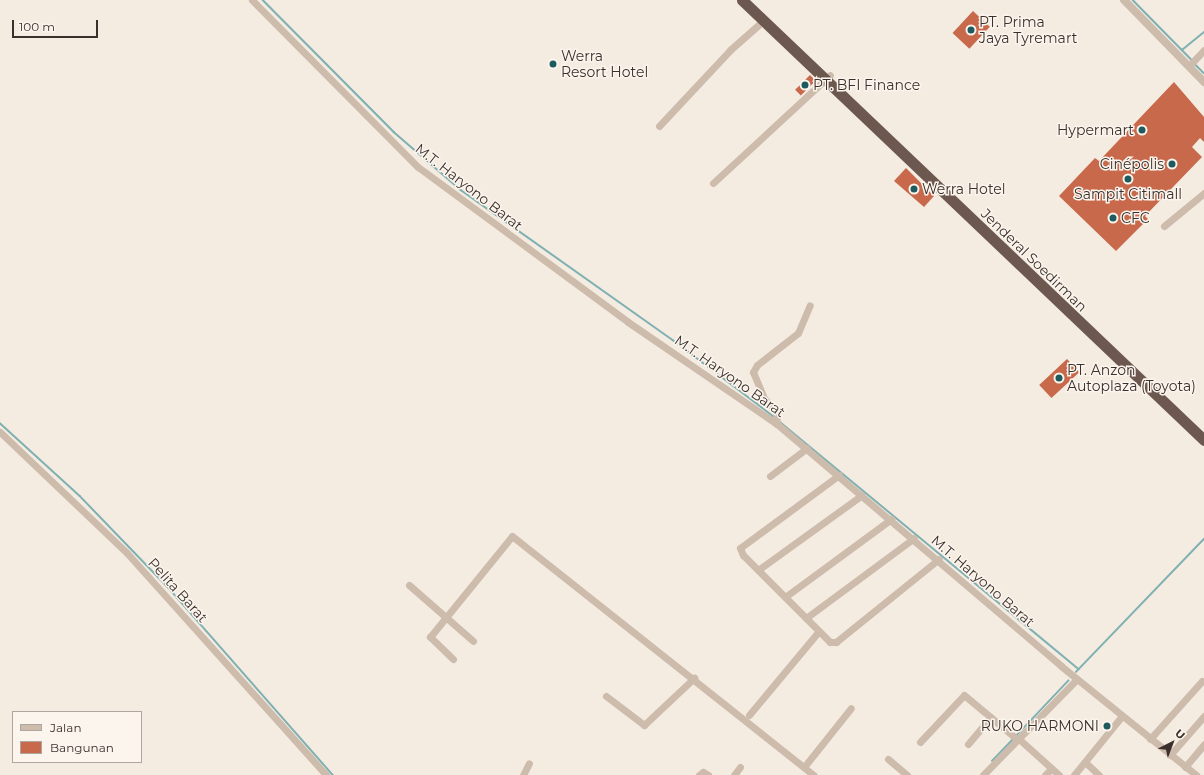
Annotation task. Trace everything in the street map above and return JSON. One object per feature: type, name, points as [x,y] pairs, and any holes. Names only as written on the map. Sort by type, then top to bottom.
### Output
[{"type":"highway","name":"Jenderal Soedirman","points":[[742,0],[828,77]]},
{"type":"highway","name":"Jenderal Soedirman","points":[[752,0],[828,77],[992,236],[1197,428],[1204,440]]},
{"type":"street","name":"M.T. Haryono Barat","points":[[252,0],[418,167],[628,322],[777,424],[914,538],[1077,679],[1196,775]]},
{"type":"street","points":[[1124,0],[1192,63],[1204,82]]},
{"type":"street","points":[[659,126],[730,50],[764,20]]},
{"type":"street","points":[[1192,63],[1204,50]]},
{"type":"street","points":[[713,183],[828,77]]},
{"type":"street","points":[[1164,226],[1204,193]]},
{"type":"street","points":[[777,424],[776,411],[764,398],[754,372],[757,365],[798,332],[810,304]]},
{"type":"street","name":"Pelita Barat","points":[[0,432],[127,553],[326,775]]},
{"type":"street","points":[[770,476],[807,448]]},
{"type":"street","points":[[839,475],[742,545],[740,552],[830,642],[836,642],[939,560]]},
{"type":"street","points":[[758,570],[862,495]]},
{"type":"street","points":[[785,597],[891,519]]},
{"type":"street","points":[[453,660],[430,639],[512,536],[694,678],[814,775]]},
{"type":"street","points":[[806,618],[914,538]]},
{"type":"street","points":[[409,585],[473,641]]},
{"type":"street","points":[[749,715],[819,631]]},
{"type":"street","points":[[606,696],[644,725],[694,678]]},
{"type":"street","points":[[982,775],[1077,679]]},
{"type":"street","points":[[1150,739],[1202,681]]},
{"type":"street","points":[[920,742],[964,695],[1059,775]]},
{"type":"street","points":[[804,767],[851,708]]},
{"type":"street","points":[[1074,775],[1122,716]]},
{"type":"street","points":[[1170,755],[1204,716]]},
{"type":"street","points":[[968,744],[991,717]]},
{"type":"street","points":[[1185,766],[1204,744]]},
{"type":"street","points":[[888,759],[907,775]]},
{"type":"street","points":[[1085,762],[1099,775]]},
{"type":"street","points":[[523,775],[529,763]]},
{"type":"street","points":[[734,775],[740,767]]},
{"type":"street","points":[[1046,775],[1051,769]]},
{"type":"street","points":[[699,775],[703,772],[708,775]]},
{"type":"building","name":"PT. Prima Jaya Tyremart","points":[[973,11],[990,27],[969,49],[953,33]]},
{"type":"building","name":"PT. BFI Finance","points":[[810,75],[816,81],[801,96],[795,90]]},
{"type":"building","name":"Sampit Citimall","points":[[1174,82],[1204,117],[1204,142],[1200,138],[1192,147],[1202,157],[1145,216],[1148,219],[1116,251],[1059,196],[1095,158],[1099,161]]},
{"type":"building","name":"Werra Hotel","points":[[906,168],[934,196],[924,207],[894,181]]},
{"type":"building","name":"PT. Anzon Autoplaza (Toyota)","points":[[1067,359],[1079,372],[1051,398],[1039,385]]},
{"type":"waterway","points":[[263,0],[394,132],[461,190],[673,340],[773,416]]},
{"type":"waterway","points":[[1133,0],[1192,60]]},
{"type":"waterway","points":[[1182,50],[1204,32]]},
{"type":"waterway","points":[[1194,63],[1204,73]]},
{"type":"waterway","points":[[779,421],[1079,669]]},
{"type":"waterway","points":[[0,423],[80,496],[167,586],[333,775]]},
{"type":"waterway","points":[[1076,672],[1204,539]]},
{"type":"waterway","points":[[1016,736],[1068,681]]},
{"type":"waterway","points":[[992,761],[1013,739]]},
{"type":"place","name":"PT. Prima Jaya Tyremart","points":[[971,30]]},
{"type":"place","name":"Werra Resort Hotel","points":[[553,64]]},
{"type":"place","name":"PT. BFI Finance","points":[[805,85]]},
{"type":"place","name":"Hypermart","points":[[1142,130]]},
{"type":"place","name":"Cinépolis","points":[[1172,164]]},
{"type":"place","name":"Sampit Citimall","points":[[1128,179]]},
{"type":"place","name":"Werra Hotel","points":[[914,189]]},
{"type":"place","name":"CFC","points":[[1113,218]]},
{"type":"place","name":"PT. Anzon Autoplaza (Toyota)","points":[[1059,378]]},
{"type":"place","name":"RUKO HARMONI","points":[[1107,726]]}]
